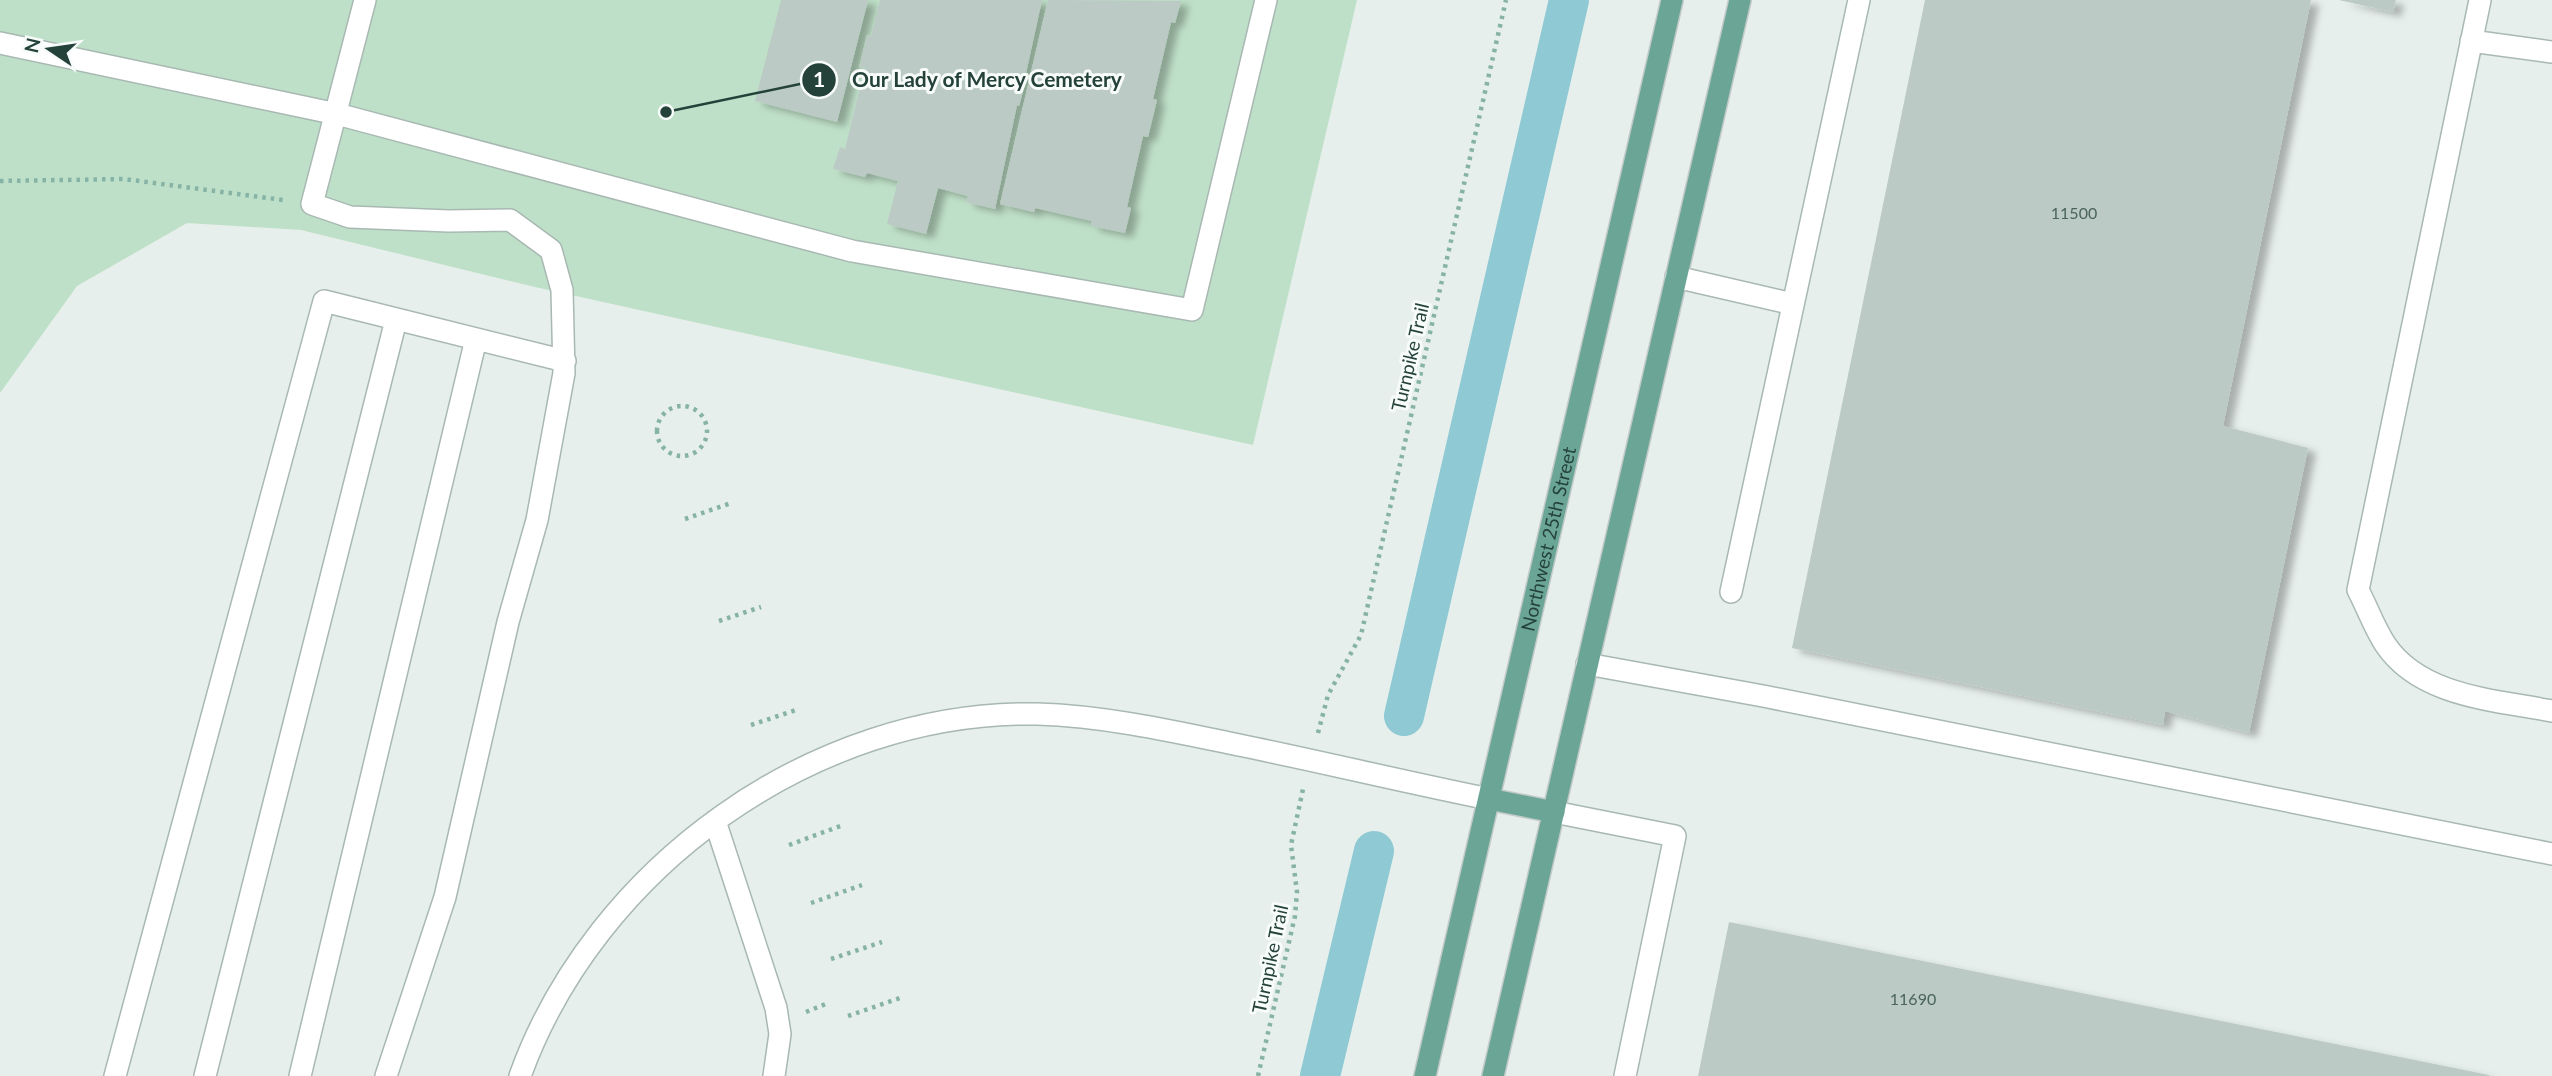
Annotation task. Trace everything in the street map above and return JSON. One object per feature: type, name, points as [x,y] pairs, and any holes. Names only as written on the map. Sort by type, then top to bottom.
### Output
[{"type":"main road","name":"Northwest 25th Street","points":[[1425,1076],[1672,0]]},
{"type":"main road","points":[[1493,1076],[1740,0]]},
{"type":"main road","points":[[1489,799],[1554,812]]},
{"type":"lane","points":[[365,0],[312,204],[350,216],[449,221],[510,220],[551,250],[562,290],[565,361],[537,520],[508,622],[445,897],[386,1076]]},
{"type":"lane","points":[[0,43],[337,114],[852,251],[1192,310],[1266,0]]},
{"type":"lane","points":[[1731,592],[1859,0]]},
{"type":"lane","points":[[2480,0],[2358,590],[2385,645],[2417,676],[2448,690],[2552,711]]},
{"type":"lane","points":[[2471,41],[2552,52]]},
{"type":"lane","points":[[1676,277],[1793,304]]},
{"type":"lane","points":[[115,1076],[324,301],[565,361]]},
{"type":"lane","points":[[205,1076],[396,320]]},
{"type":"lane","points":[[300,1076],[476,339]]},
{"type":"lane","points":[[1587,664],[1777,699],[2552,854]]},
{"type":"lane","points":[[520,1076],[547,1014],[575,967],[614,914],[683,843],[795,771],[840,753],[930,726],[987,716],[1086,717],[1189,734],[1489,799]]},
{"type":"lane","points":[[1554,812],[1675,836],[1625,1076]]},
{"type":"lane","points":[[715,821],[776,1008],[780,1034],[774,1076]]},
{"type":"path","name":"Turnpike Trail","points":[[1324,713],[1328,695],[1361,635],[1506,0]]},
{"type":"path","points":[[0,181],[124,179],[312,204]]},
{"type":"path","points":[[689,407],[706,422],[703,445],[691,454],[683,456],[666,450],[658,436],[660,419],[674,408],[689,407]]},
{"type":"path","points":[[685,519],[731,503]]},
{"type":"path","points":[[719,621],[761,607]]},
{"type":"path","points":[[751,725],[799,709]]},
{"type":"path","name":"Turnpike Trail","points":[[1258,1076],[1295,916],[1297,892],[1291,845],[1299,805]]},
{"type":"path","points":[[789,845],[843,825]]},
{"type":"path","points":[[811,902],[862,885]]},
{"type":"path","points":[[831,959],[882,942]]},
{"type":"path","points":[[848,1016],[900,998]]},
{"type":"path","points":[[802,1014],[828,1003]]},
{"type":"green space","points":[[0,0],[1357,0],[1253,445],[535,287],[301,230],[187,223],[77,286],[0,393]]},
{"type":"building","points":[[781,0],[868,0],[837,122],[755,101]]},
{"type":"building","points":[[880,0],[1042,0],[1028,73],[1019,106],[1017,105],[995,209],[966,202],[968,196],[938,188],[926,234],[887,224],[898,181],[867,173],[865,177],[833,169],[840,147],[845,149],[865,67],[859,68]]},
{"type":"building","points":[[1048,0],[1181,1],[1175,23],[1171,22],[1153,99],[1157,100],[1148,137],[1143,136],[1127,207],[1131,208],[1125,233],[1091,226],[1092,221],[1035,208],[1034,212],[1000,204]]},
{"type":"building","points":[[1925,0],[2311,0],[2223,426],[2308,448],[2249,733],[2165,711],[2163,725],[1792,648]]},
{"type":"building","points":[[2339,0],[2396,0],[2393,12]]},
{"type":"building","points":[[1729,922],[2489,1075],[2489,1076],[1698,1076]]},
{"type":"waterway","points":[[1404,716],[1569,0]]},
{"type":"waterway","points":[[1320,1076],[1374,851]]},
{"type":"place","name":"Our Lady of Mercy Cemetery","points":[[666,112]]}]
